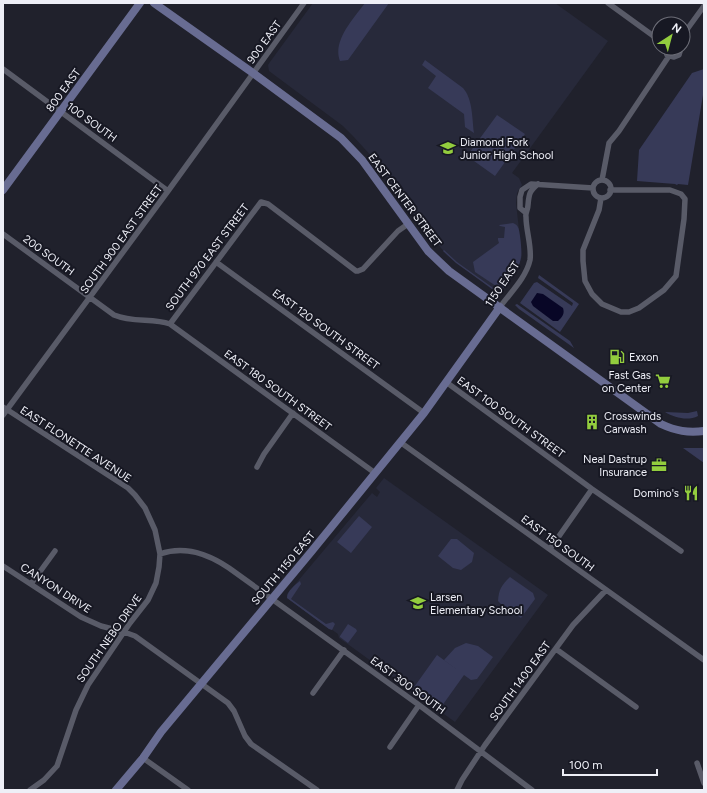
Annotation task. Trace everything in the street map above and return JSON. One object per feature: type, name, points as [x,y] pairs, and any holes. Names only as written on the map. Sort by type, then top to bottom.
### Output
[{"type":"street","name":"800 EAST","points":[[3,190],[140,3]]},
{"type":"street","name":"EAST CENTER STREET","points":[[154,3],[341,138],[364,164],[428,251],[440,264],[661,424],[671,429],[686,432],[704,431]]},
{"type":"street","name":"900 EAST","points":[[253,74],[304,3]]},
{"type":"street","points":[[608,3],[651,34]]},
{"type":"street","points":[[691,24],[704,6]]},
{"type":"street","points":[[602,180],[609,142],[619,131],[669,56]]},
{"type":"street","name":"100 SOUTH","points":[[3,69],[168,191]]},
{"type":"street","name":"SOUTH 900 EAST STREET","points":[[3,415],[5,409],[90,297],[253,74]]},
{"type":"street","points":[[602,180],[609,184],[610,190],[608,196],[600,198],[594,194],[593,188],[595,183],[602,180]]},
{"type":"street","points":[[538,184],[532,188],[529,194],[529,206],[526,213],[520,208],[520,197],[522,190],[531,184],[538,184],[593,188]]},
{"type":"street","points":[[600,198],[599,210],[583,250],[585,281],[592,294],[602,304],[621,312],[629,312],[639,308],[664,290],[676,276],[686,199],[681,194],[670,190],[610,190]]},
{"type":"street","name":"SOUTH 970 EAST STREET","points":[[170,324],[261,202],[268,204],[350,267],[358,271],[363,269],[398,231],[408,224]]},
{"type":"street","name":"1150 EAST","points":[[464,358],[524,274],[530,261],[526,213]]},
{"type":"street","name":"200 SOUTH","points":[[3,234],[114,315],[136,321],[160,320],[170,324]]},
{"type":"street","name":"EAST 120 SOUTH STREET","points":[[216,262],[424,413]]},
{"type":"street","name":"EAST 180 SOUTH STREET","points":[[170,324],[375,473]]},
{"type":"street","name":"SOUTH 1150 EAST","points":[[116,790],[201,683],[424,413],[464,358]]},
{"type":"street","name":"EAST 100 SOUTH STREET","points":[[446,382],[592,489],[681,551]]},
{"type":"street","name":"EAST FLONETTE AVENUE","points":[[5,409],[128,488],[145,508],[155,530],[160,554]]},
{"type":"street","points":[[257,467],[264,454],[293,414]]},
{"type":"street","name":"EAST 150 SOUTH","points":[[400,442],[704,660]]},
{"type":"street","points":[[550,549],[592,489]]},
{"type":"street","points":[[160,554],[177,549],[187,550],[209,557],[229,568],[272,598]]},
{"type":"street","points":[[31,584],[55,551]]},
{"type":"street","name":"SOUTH NEBO DRIVE","points":[[30,790],[44,780],[56,766],[82,696],[124,632],[151,596],[157,578],[160,554]]},
{"type":"street","name":"CANYON DRIVE","points":[[3,566],[81,617],[101,626],[135,636],[201,683],[232,707],[245,736],[251,744],[316,790]]},
{"type":"street","name":"SOUTH 1400 EAST","points":[[457,790],[480,752],[573,625],[606,590]]},
{"type":"street","name":"EAST 300 SOUTH","points":[[272,598],[419,705],[532,790]]},
{"type":"street","points":[[556,649],[636,706]]},
{"type":"street","points":[[313,693],[344,650]]},
{"type":"street","points":[[390,747],[419,705]]},
{"type":"street","points":[[142,758],[188,790]]},
{"type":"street","points":[[697,763],[704,783]]},
{"type":"shaded area","name":"Diamond Fork Junior High School","points":[[313,3],[555,3],[608,41],[512,173],[519,178],[522,185],[517,193],[516,203],[522,256],[517,269],[502,290],[498,292],[494,291],[447,255],[424,228],[375,160],[352,135],[343,126],[269,71],[268,65]]},
{"type":"shaded area","points":[[365,3],[389,3],[348,60],[340,61],[338,53],[341,38],[345,30]]},
{"type":"shaded area","points":[[425,60],[463,88],[469,98],[472,109],[474,133],[465,127],[464,114],[428,88],[436,76],[422,65]]},
{"type":"shaded area","points":[[704,69],[704,89],[688,185],[637,181],[639,150],[692,73]]},
{"type":"shaded area","points":[[497,115],[525,134],[495,176],[467,156]]},
{"type":"shaded area","points":[[513,223],[518,226],[521,246],[521,260],[502,290],[475,272],[473,262],[499,243],[498,238],[504,238],[505,227],[499,225]]},
{"type":"shaded area","points":[[444,250],[457,262],[496,290],[495,291],[456,263],[443,251]]},
{"type":"shaded area","points":[[539,275],[579,304],[560,332],[520,303],[534,283],[537,282],[572,306],[573,303],[538,278]]},
{"type":"shaded area","points":[[537,293],[543,294],[563,308],[564,310],[562,317],[558,321],[553,321],[533,306],[531,302]]},
{"type":"shaded area","points":[[517,304],[570,341],[574,348],[519,309],[515,305]]},
{"type":"shaded area","points":[[697,411],[698,416],[686,419],[673,416],[665,412],[688,413]]},
{"type":"shaded area","points":[[683,448],[704,448],[704,463]]},
{"type":"shaded area","name":"Larsen Elementary School","points":[[384,478],[548,595],[455,722],[339,638],[338,634],[287,598],[287,594],[372,493],[377,497],[380,492],[376,488]]},
{"type":"shaded area","points":[[359,516],[372,527],[351,553],[337,542]]},
{"type":"shaded area","points":[[451,539],[457,539],[474,553],[472,562],[461,570],[453,568],[438,556]]},
{"type":"shaded area","points":[[510,577],[533,593],[535,599],[521,618],[504,607],[498,601],[501,588]]},
{"type":"shaded area","points":[[300,581],[301,584],[291,599],[326,624],[333,622],[335,624],[332,630],[287,598],[290,591]]},
{"type":"shaded area","points":[[348,624],[357,631],[348,643],[340,636]]},
{"type":"shaded area","points":[[466,643],[478,646],[493,657],[477,679],[471,680],[464,675],[439,710],[412,690],[437,655],[463,674],[444,660],[455,648]]},
{"type":"place","name":"Diamond Fork Junior High School","points":[[448,148]]},
{"type":"place","name":"Exxon","points":[[617,357]]},
{"type":"place","name":"Fast Gas on Center","points":[[663,381]]},
{"type":"place","name":"Crosswinds Carwash","points":[[592,422]]},
{"type":"place","name":"Neal Dastrup Insurance","points":[[659,465]]},
{"type":"place","name":"Domino's","points":[[691,493]]},
{"type":"place","name":"Larsen Elementary School","points":[[418,603]]}]
